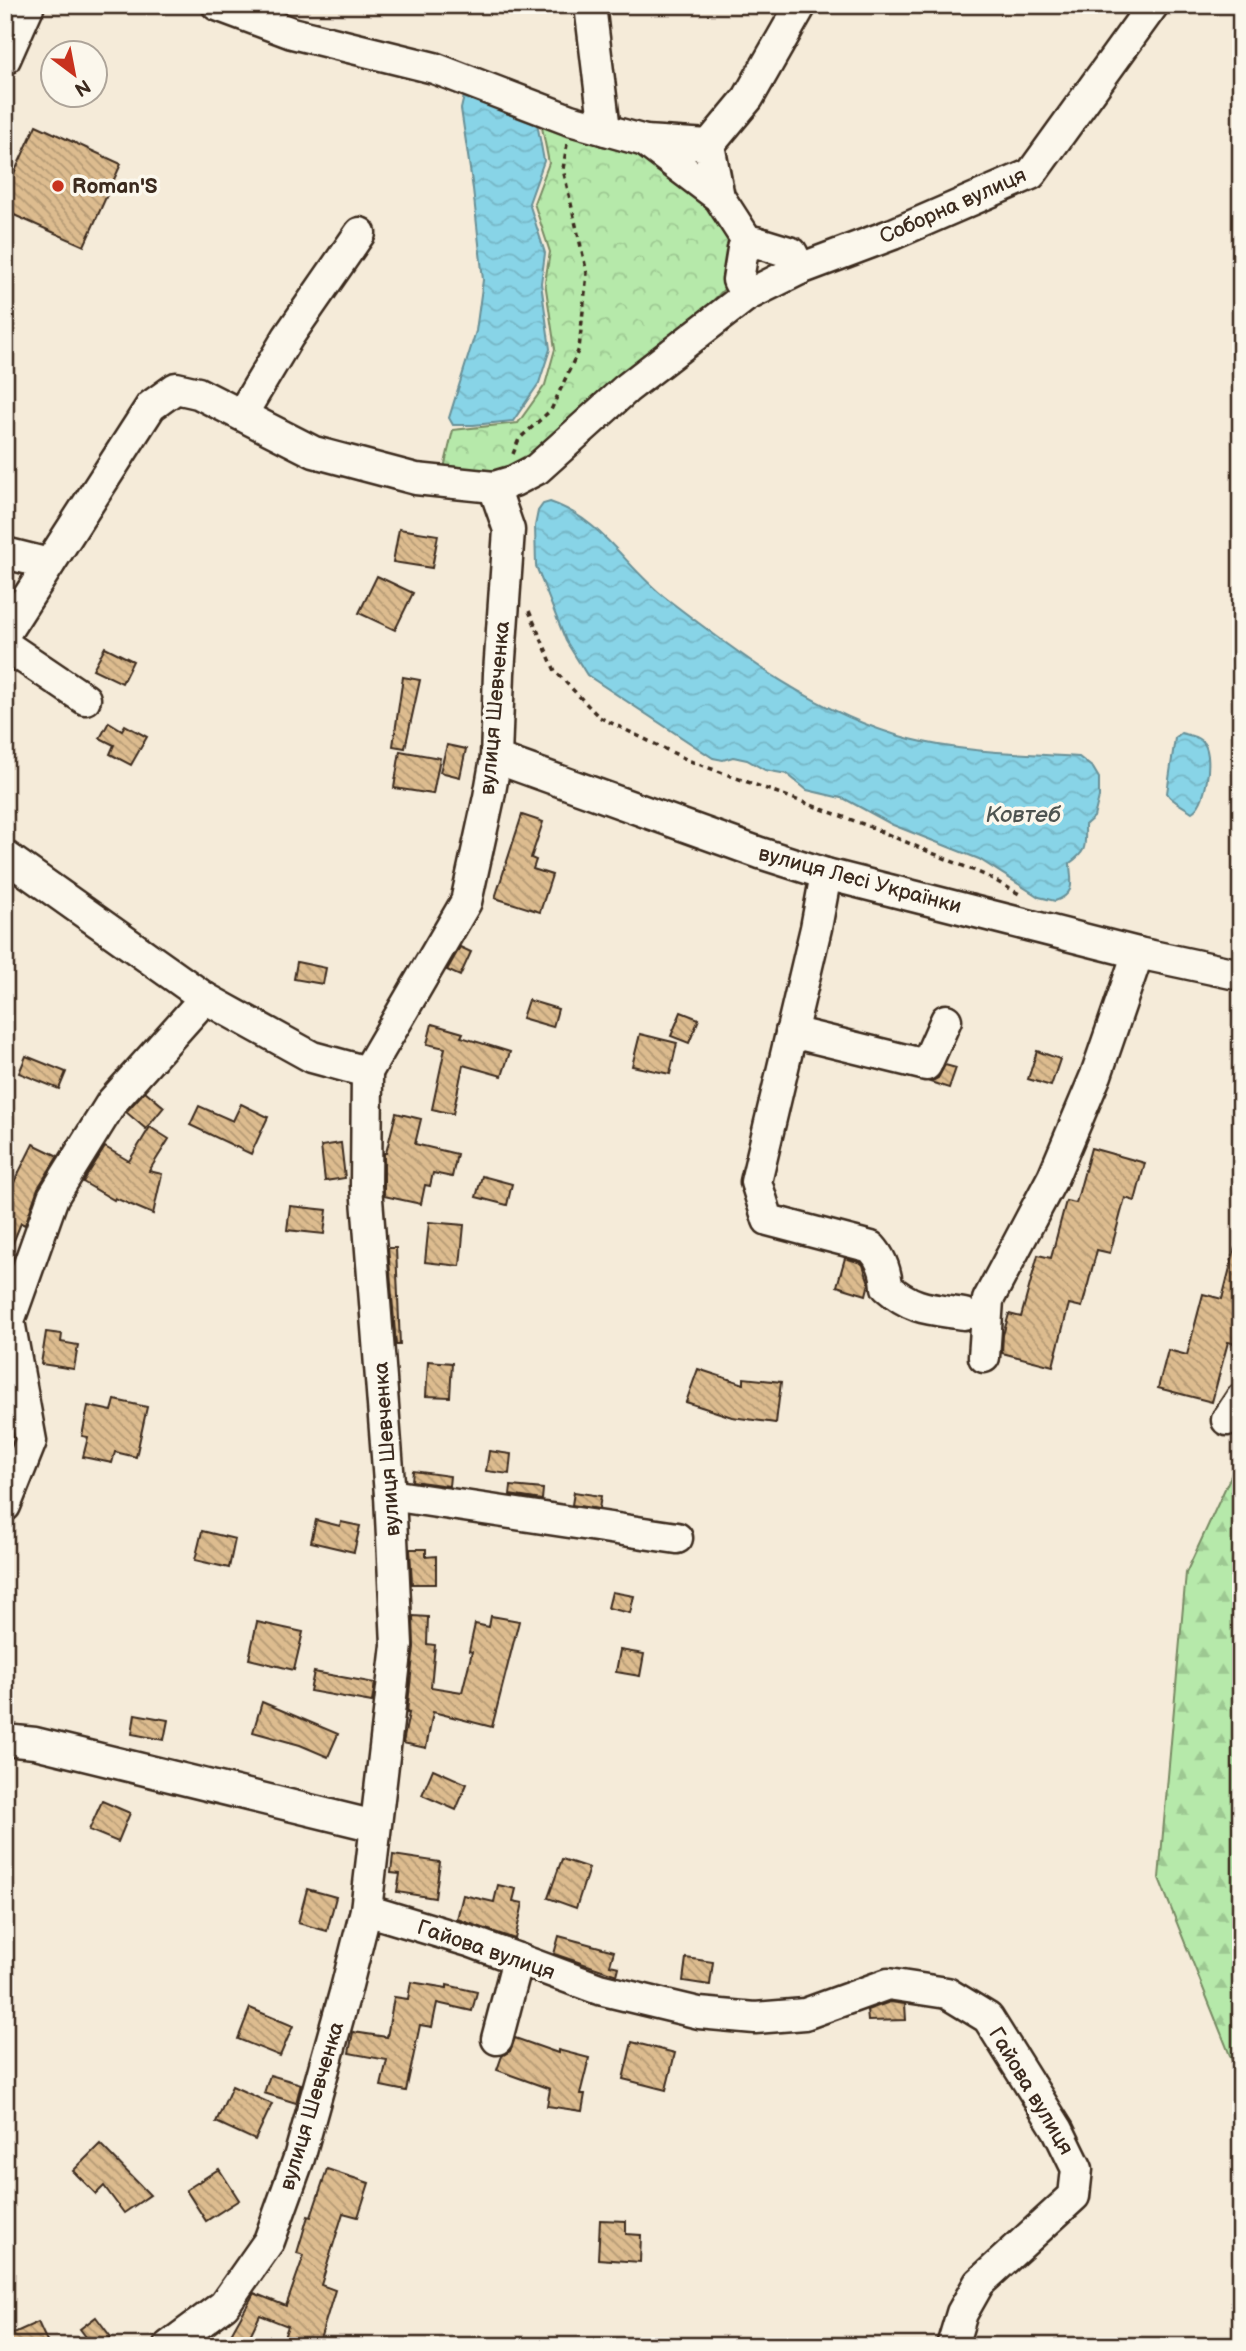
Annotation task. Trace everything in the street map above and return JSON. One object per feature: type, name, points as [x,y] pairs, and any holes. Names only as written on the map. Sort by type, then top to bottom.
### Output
[{"type":"street","points":[[5,59],[29,5]]},
{"type":"street","points":[[217,5],[292,33],[434,68],[570,120],[605,130],[645,141],[709,145]]},
{"type":"street","points":[[590,5],[605,130]]},
{"type":"street","points":[[709,145],[748,98],[801,5]]},
{"type":"street","name":"Соборна вулиця","points":[[504,484],[537,468],[626,389],[746,296],[800,269],[893,234],[1031,174],[1153,5]]},
{"type":"street","points":[[645,141],[719,197],[750,245]]},
{"type":"street","points":[[709,145],[719,197]]},
{"type":"street","points":[[242,414],[288,337],[360,233]]},
{"type":"street","points":[[746,296],[738,280],[743,250],[756,242],[792,253],[800,269]]},
{"type":"street","points":[[5,633],[151,406],[176,388],[198,393],[314,452],[416,479],[504,484]]},
{"type":"street","name":"вулиця Шевченка","points":[[169,2346],[224,2305],[268,2241],[299,2158],[366,1910],[397,1645],[390,1495],[366,1186],[367,1072],[466,902],[496,758],[509,530],[504,484]]},
{"type":"street","points":[[5,552],[49,564]]},
{"type":"street","points":[[5,645],[85,699]]},
{"type":"street","name":"вулиця Лесі Українки","points":[[496,758],[826,874],[1138,953],[1236,974]]},
{"type":"street","points":[[5,856],[205,998],[312,1058],[367,1072]]},
{"type":"street","points":[[826,874],[816,928],[756,1182],[768,1220],[871,1247],[879,1255],[886,1272],[887,1287],[903,1301],[918,1307],[964,1314]]},
{"type":"street","points":[[985,1357],[988,1300],[1053,1177],[1096,1075],[1138,953]]},
{"type":"street","points":[[5,1506],[32,1441],[9,1321],[53,1197],[112,1102],[205,998]]},
{"type":"street","points":[[792,1032],[926,1065],[946,1020]]},
{"type":"street","points":[[390,1495],[677,1538]]},
{"type":"street","points":[[5,1740],[35,1743],[375,1826]]},
{"type":"street","name":"Гайова вулиця","points":[[366,1910],[472,1942],[599,1989],[699,2013],[755,2018],[805,2014],[888,1984],[947,1993],[988,2018],[1058,2130],[1077,2169],[1074,2196],[979,2283],[961,2313],[952,2346]]},
{"type":"street","points":[[498,2039],[518,1959]]},
{"type":"path","points":[[504,484],[519,439],[551,410],[579,349],[587,272],[563,169],[570,120]]},
{"type":"path","points":[[528,610],[555,671],[599,717],[690,761],[863,824],[987,876],[1031,900]]},
{"type":"green space","points":[[540,117],[634,141],[719,209],[739,241],[731,282],[707,307],[548,445],[508,471],[444,468],[453,430],[518,423],[545,385],[555,349],[545,282],[550,252],[534,203],[549,163]]},
{"type":"green space","points":[[1241,1454],[1241,2083],[1159,1878],[1186,1573]]},
{"type":"water","points":[[464,96],[537,123],[544,161],[529,203],[545,253],[541,283],[550,349],[539,383],[513,421],[453,425],[449,418],[476,331],[483,280],[461,109]]},
{"type":"water","name":"Ковтеб","points":[[550,502],[585,520],[652,586],[723,642],[782,681],[844,715],[876,728],[931,744],[994,752],[1079,757],[1093,768],[1099,778],[1099,797],[1094,817],[1085,825],[1083,851],[1070,863],[1071,885],[1067,894],[1055,901],[1039,897],[979,859],[893,825],[845,799],[807,790],[787,774],[765,770],[747,760],[733,757],[723,760],[713,758],[587,675],[566,641],[536,566],[535,526],[538,511],[543,504]]},
{"type":"water","points":[[1181,733],[1200,740],[1207,752],[1207,781],[1201,800],[1192,812],[1167,793],[1175,738]]},
{"type":"building","points":[[36,125],[121,164],[84,246],[5,211],[5,193]]},
{"type":"building","points":[[399,529],[438,535],[432,568],[393,562]]},
{"type":"building","points":[[377,576],[413,593],[395,630],[359,613]]},
{"type":"building","points":[[105,647],[133,661],[122,683],[93,669]]},
{"type":"building","points":[[403,677],[420,680],[405,748],[393,746]]},
{"type":"building","points":[[109,722],[122,730],[125,725],[147,737],[131,765],[110,754],[114,745],[100,738]]},
{"type":"building","points":[[447,745],[466,749],[460,777],[440,772]]},
{"type":"building","points":[[400,751],[440,758],[433,794],[394,788]]},
{"type":"building","points":[[522,815],[543,822],[531,858],[536,860],[533,869],[552,875],[540,912],[495,898]]},
{"type":"building","points":[[460,947],[471,952],[460,976],[447,970]]},
{"type":"building","points":[[297,962],[326,968],[323,984],[294,979]]},
{"type":"building","points":[[528,1000],[558,1009],[553,1027],[522,1018]]},
{"type":"building","points":[[681,1012],[699,1019],[689,1043],[671,1036]]},
{"type":"building","points":[[432,1024],[463,1033],[461,1037],[510,1052],[502,1076],[463,1065],[453,1114],[432,1109],[445,1048],[427,1044]]},
{"type":"building","points":[[640,1034],[677,1043],[670,1074],[632,1066]]},
{"type":"building","points":[[1037,1051],[1060,1059],[1051,1086],[1028,1079]]},
{"type":"building","points":[[26,1056],[66,1072],[59,1089],[19,1073]]},
{"type":"building","points":[[945,1065],[956,1068],[949,1088],[930,1082],[938,1078]]},
{"type":"building","points":[[145,1091],[164,1107],[146,1129],[126,1112]]},
{"type":"building","points":[[241,1104],[268,1117],[251,1154],[190,1125],[199,1106],[233,1121]]},
{"type":"building","points":[[396,1113],[421,1119],[415,1144],[457,1154],[452,1177],[433,1173],[430,1186],[425,1185],[421,1204],[384,1196],[384,1153]]},
{"type":"building","points":[[150,1127],[169,1139],[149,1171],[162,1174],[153,1214],[115,1198],[114,1200],[83,1182],[105,1147],[129,1161]]},
{"type":"building","points":[[341,1143],[345,1178],[325,1181],[321,1146]]},
{"type":"building","points":[[33,1144],[58,1156],[38,1188],[25,1225],[21,1223],[8,1255],[13,1257],[5,1279],[5,1200]]},
{"type":"building","points":[[1091,1148],[1145,1163],[1135,1201],[1125,1198],[1110,1253],[1097,1250],[1082,1307],[1069,1304],[1053,1366],[1002,1353],[1003,1335],[1009,1314],[1021,1317],[1038,1255],[1051,1258],[1066,1201],[1076,1203]]},
{"type":"building","points":[[482,1176],[512,1184],[507,1205],[476,1197]]},
{"type":"building","points":[[290,1206],[327,1210],[324,1234],[287,1230]]},
{"type":"building","points":[[429,1222],[464,1225],[460,1266],[425,1262]]},
{"type":"building","points":[[388,1248],[396,1248],[400,1345],[396,1345]]},
{"type":"building","points":[[1235,1248],[1241,1248],[1241,1345],[1228,1342],[1212,1402],[1158,1388],[1168,1350],[1187,1355],[1203,1294],[1222,1299]]},
{"type":"building","points":[[845,1258],[863,1265],[869,1283],[866,1295],[837,1286]]},
{"type":"building","points":[[46,1332],[62,1334],[61,1342],[78,1345],[74,1369],[41,1364]]},
{"type":"building","points":[[428,1361],[452,1363],[450,1397],[426,1396]]},
{"type":"building","points":[[698,1369],[744,1384],[744,1378],[781,1382],[776,1423],[732,1417],[686,1402]]},
{"type":"building","points":[[115,1400],[147,1407],[136,1457],[115,1452],[112,1463],[83,1457],[88,1437],[82,1436],[88,1406],[112,1411]]},
{"type":"building","points":[[489,1451],[511,1454],[509,1474],[486,1471]]},
{"type":"building","points":[[413,1471],[450,1476],[449,1486],[412,1481]]},
{"type":"building","points":[[511,1486],[543,1489],[542,1500],[510,1495]]},
{"type":"building","points":[[574,1492],[601,1496],[599,1509],[572,1505]]},
{"type":"building","points":[[316,1520],[340,1526],[341,1522],[360,1526],[354,1552],[311,1542]]},
{"type":"building","points":[[202,1531],[235,1539],[229,1568],[195,1560]]},
{"type":"building","points":[[410,1549],[426,1549],[426,1557],[436,1556],[436,1584],[412,1584]]},
{"type":"building","points":[[612,1592],[634,1596],[630,1613],[608,1608]]},
{"type":"building","points":[[413,1616],[428,1617],[427,1644],[435,1645],[431,1687],[462,1692],[472,1652],[469,1651],[475,1624],[489,1627],[491,1616],[519,1621],[492,1727],[433,1712],[426,1748],[403,1743],[409,1713],[414,1647]]},
{"type":"building","points":[[257,1622],[303,1632],[294,1670],[249,1659]]},
{"type":"building","points":[[620,1650],[644,1654],[640,1676],[616,1672]]},
{"type":"building","points":[[314,1672],[375,1683],[372,1702],[310,1691]]},
{"type":"building","points":[[262,1702],[338,1734],[328,1757],[300,1745],[253,1732]]},
{"type":"building","points":[[135,1714],[168,1720],[164,1740],[132,1734]]},
{"type":"building","points":[[433,1769],[467,1784],[456,1810],[422,1795]]},
{"type":"building","points":[[102,1801],[130,1813],[118,1842],[89,1830]]},
{"type":"building","points":[[393,1855],[440,1862],[435,1898],[397,1892],[400,1874],[391,1873]]},
{"type":"building","points":[[562,1859],[589,1868],[576,1908],[548,1898]]},
{"type":"building","points":[[498,1885],[516,1889],[513,1901],[523,1903],[515,1939],[457,1919],[463,1895],[494,1902]]},
{"type":"building","points":[[307,1889],[336,1897],[327,1931],[298,1923]]},
{"type":"building","points":[[559,1936],[614,1951],[610,1965],[619,1967],[617,1975],[554,1954]]},
{"type":"building","points":[[686,1958],[713,1962],[710,1985],[683,1981]]},
{"type":"building","points":[[411,1982],[447,1988],[447,1985],[477,1992],[472,2011],[437,2003],[432,2027],[420,2025],[406,2091],[381,2086],[387,2060],[349,2053],[353,2032],[387,2037],[394,1997],[408,1999]]},
{"type":"building","points":[[890,2002],[905,2004],[906,2020],[868,2021],[867,2010]]},
{"type":"building","points":[[250,2008],[293,2026],[280,2056],[238,2039]]},
{"type":"building","points":[[515,2038],[558,2053],[558,2050],[589,2058],[580,2094],[585,2094],[582,2111],[547,2106],[550,2089],[497,2070],[502,2056],[510,2051]]},
{"type":"building","points":[[632,2042],[675,2053],[666,2090],[623,2079]]},
{"type":"building","points":[[270,2075],[301,2084],[296,2103],[264,2093]]},
{"type":"building","points":[[232,2086],[272,2104],[255,2140],[216,2122]]},
{"type":"building","points":[[100,2144],[150,2195],[124,2213],[104,2186],[96,2194],[73,2171]]},
{"type":"building","points":[[219,2169],[239,2200],[206,2221],[186,2190]]},
{"type":"building","points":[[327,2169],[369,2183],[358,2217],[343,2213],[321,2285],[335,2290],[318,2346],[281,2346],[288,2326],[260,2315],[245,2346],[237,2346],[227,2341],[254,2293],[286,2306],[304,2255],[297,2253],[308,2216],[311,2217]]},
{"type":"building","points":[[600,2220],[626,2221],[626,2234],[641,2235],[640,2262],[598,2259]]},
{"type":"building","points":[[96,2317],[111,2337],[100,2346],[93,2346],[80,2329]]},
{"type":"building","points":[[38,2322],[49,2346],[5,2346],[5,2337]]},
{"type":"place","name":"Roman'S","points":[[58,186]]}]
